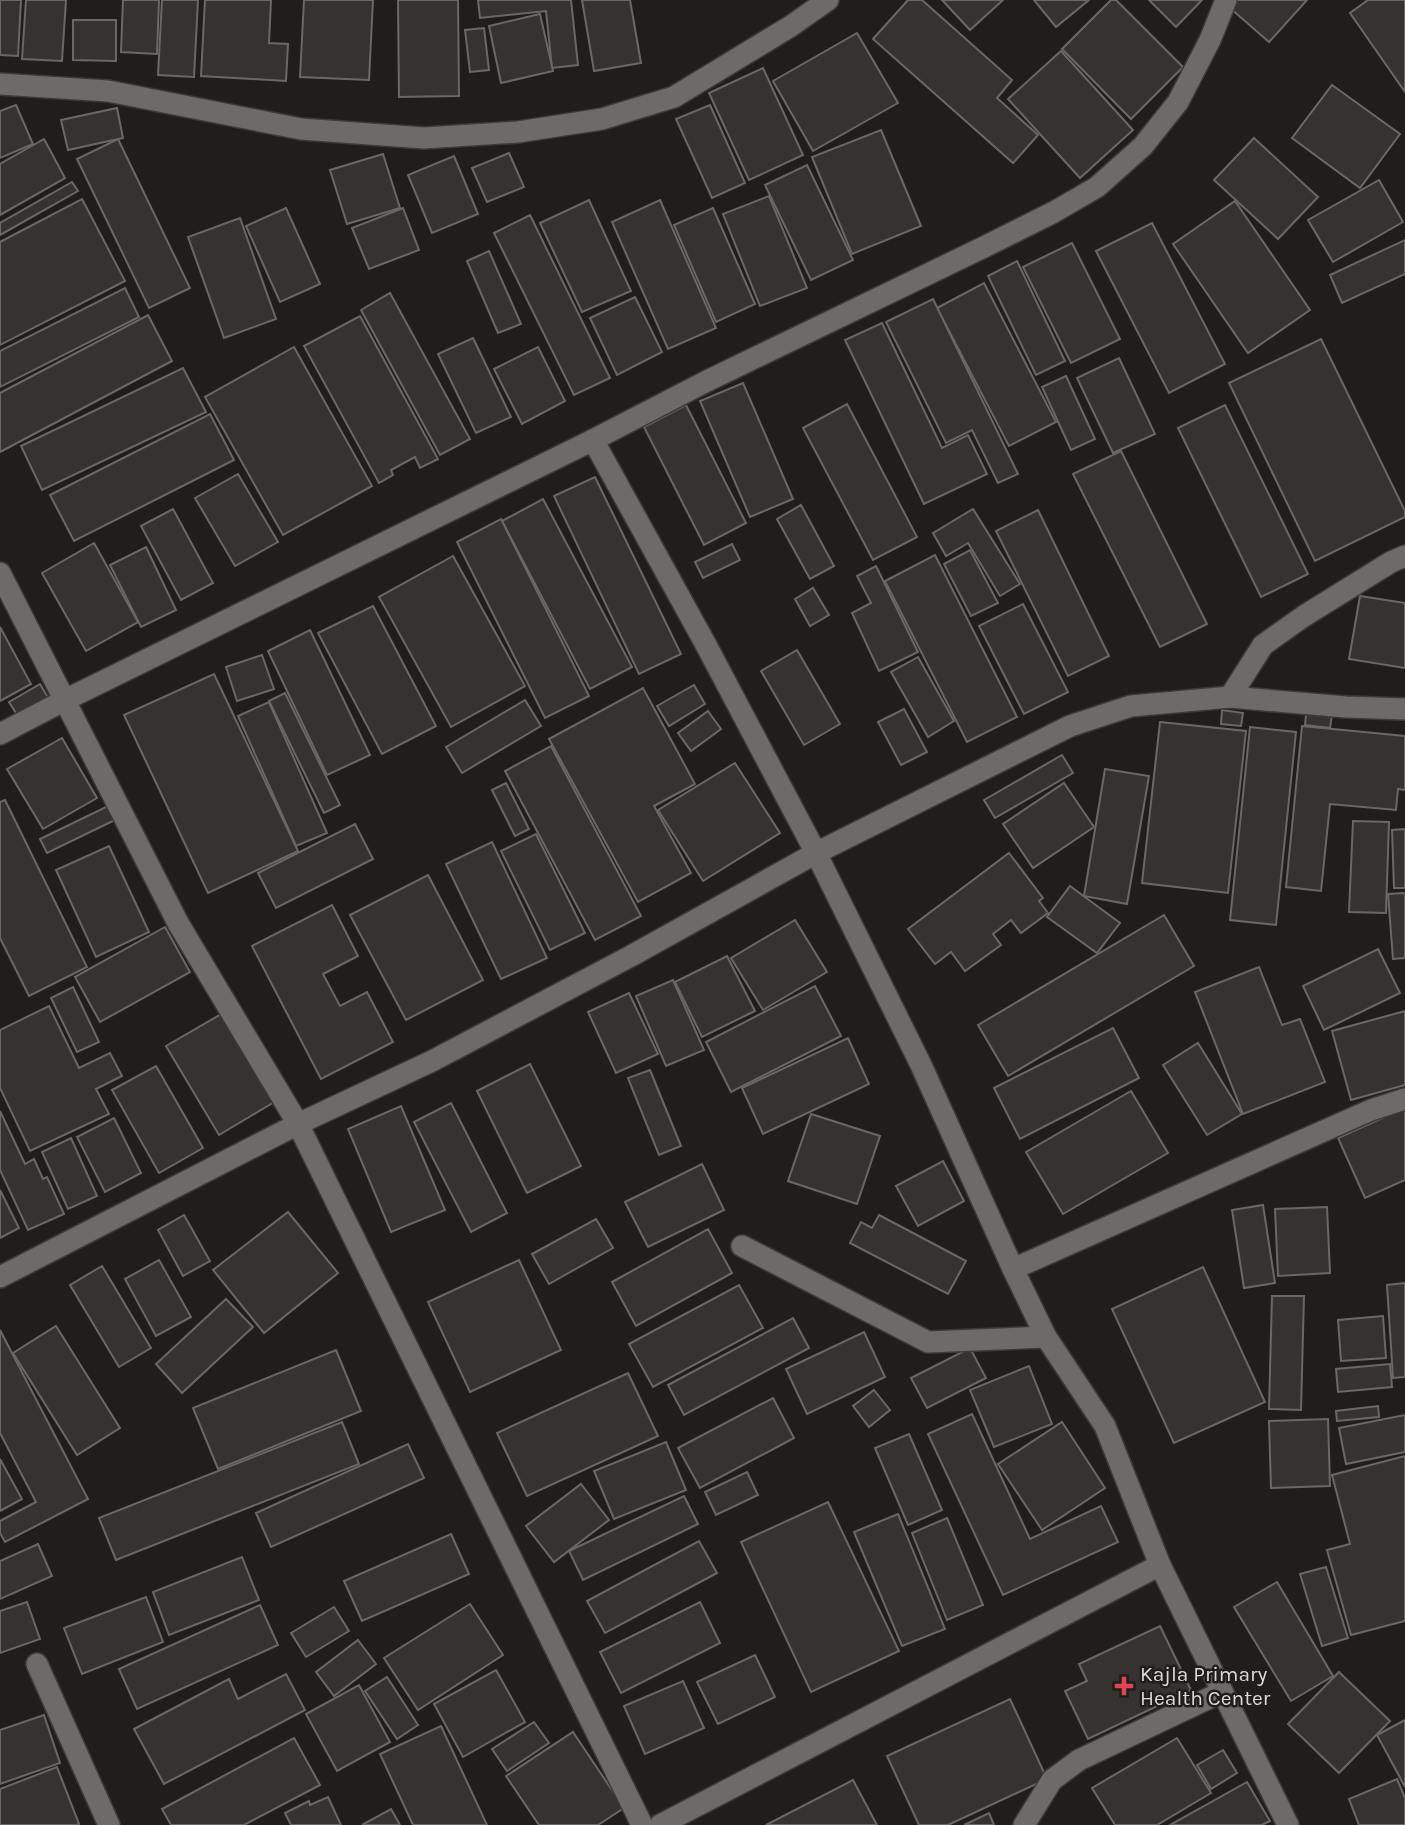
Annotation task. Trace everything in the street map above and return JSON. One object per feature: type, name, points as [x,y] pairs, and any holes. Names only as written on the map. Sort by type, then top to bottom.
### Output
[{"type":"street","points":[[0,84],[108,91],[301,129],[424,138],[518,132],[602,119],[674,97],[791,26],[828,0]]},
{"type":"street","points":[[0,734],[707,381],[984,247],[1097,187],[1143,146],[1178,102],[1210,40],[1226,0]]},
{"type":"street","points":[[593,439],[816,853],[921,1065],[1046,1337],[1105,1426],[1160,1565],[1287,1825]]},
{"type":"street","points":[[1230,697],[1263,645],[1304,616],[1405,556]]},
{"type":"street","points":[[0,573],[178,923],[298,1124],[642,1825]]},
{"type":"street","points":[[0,1277],[298,1124],[443,1055],[631,956],[816,853],[1070,726],[1131,706],[1230,697],[1346,708],[1405,709]]},
{"type":"street","points":[[1013,1269],[1371,1110],[1405,1099]]},
{"type":"street","points":[[742,1246],[928,1342],[1046,1337]]},
{"type":"street","points":[[660,1825],[1160,1565]]},
{"type":"street","points":[[37,1664],[109,1825]]},
{"type":"street","points":[[1024,1825],[1052,1780],[1079,1760],[1222,1692]]},
{"type":"building","points":[[0,0],[21,0],[18,56],[0,55]]},
{"type":"building","points":[[26,0],[66,0],[62,61],[22,59]]},
{"type":"building","points":[[123,0],[159,0],[157,54],[121,52]]},
{"type":"building","points":[[162,0],[198,0],[194,77],[158,75]]},
{"type":"building","points":[[205,0],[271,0],[269,43],[288,44],[286,81],[201,76]]},
{"type":"building","points":[[304,0],[373,0],[369,80],[300,77]]},
{"type":"building","points":[[398,0],[458,0],[459,96],[399,97]]},
{"type":"building","points":[[478,0],[571,0],[578,65],[552,68],[546,11],[480,18]]},
{"type":"building","points":[[582,0],[630,0],[641,63],[594,71]]},
{"type":"building","points":[[908,0],[922,0],[1012,80],[997,98],[1038,135],[1013,163],[873,39]]},
{"type":"building","points":[[942,0],[1003,0],[970,30]]},
{"type":"building","points":[[1034,0],[1089,0],[1056,27]]},
{"type":"building","points":[[1111,0],[1116,0],[1183,67],[1131,119],[1062,49]]},
{"type":"building","points":[[1149,0],[1202,0],[1176,27]]},
{"type":"building","points":[[1237,0],[1307,0],[1269,42],[1230,8]]},
{"type":"building","points":[[1368,0],[1405,0],[1405,92],[1350,13]]},
{"type":"building","points":[[540,14],[553,71],[501,83],[489,26]]},
{"type":"building","points":[[73,20],[116,20],[116,61],[73,60]]},
{"type":"building","points":[[484,28],[489,70],[470,72],[465,30]]},
{"type":"building","points":[[857,33],[898,103],[813,151],[773,81]]},
{"type":"building","points":[[1061,51],[1133,130],[1080,178],[1008,99]]},
{"type":"building","points":[[763,68],[803,155],[749,180],[709,93]]},
{"type":"building","points":[[1332,85],[1400,134],[1360,188],[1292,138]]},
{"type":"building","points":[[16,105],[33,144],[0,158],[0,111]]},
{"type":"building","points":[[710,105],[745,183],[712,198],[676,119]]},
{"type":"building","points":[[117,108],[123,138],[68,150],[61,120]]},
{"type":"building","points":[[881,130],[921,226],[852,254],[812,157]]},
{"type":"building","points":[[1254,138],[1318,197],[1278,239],[1214,180]]},
{"type":"building","points":[[44,139],[65,178],[0,215],[0,164]]},
{"type":"building","points":[[118,139],[190,288],[149,308],[77,159]]},
{"type":"building","points":[[509,153],[524,187],[487,202],[472,168]]},
{"type":"building","points":[[383,154],[400,208],[347,224],[330,170]]},
{"type":"building","points":[[454,156],[478,214],[432,233],[408,175]]},
{"type":"building","points":[[807,165],[853,260],[811,280],[765,185]]},
{"type":"building","points":[[1379,180],[1403,222],[1333,262],[1308,220]]},
{"type":"building","points":[[72,182],[78,191],[0,235],[0,223]]},
{"type":"building","points":[[769,196],[807,288],[760,306],[723,214]]},
{"type":"building","points":[[82,199],[125,281],[0,345],[0,242]]},
{"type":"building","points":[[589,200],[631,291],[582,312],[540,223]]},
{"type":"building","points":[[660,200],[716,328],[668,349],[612,222]]},
{"type":"building","points":[[1235,201],[1310,310],[1248,353],[1173,244]]},
{"type":"building","points":[[286,208],[320,284],[280,302],[246,226]]},
{"type":"building","points":[[403,208],[419,250],[369,269],[352,228]]},
{"type":"building","points":[[713,208],[755,304],[716,322],[674,225]]},
{"type":"building","points":[[530,215],[610,378],[574,395],[494,233]]},
{"type":"building","points":[[240,218],[276,319],[224,338],[188,237]]},
{"type":"building","points":[[1152,223],[1225,364],[1169,393],[1096,251]]},
{"type":"building","points":[[1405,240],[1405,274],[1342,303],[1330,275]]},
{"type":"building","points":[[1072,243],[1120,339],[1071,363],[1023,267]]},
{"type":"building","points":[[489,251],[521,324],[498,333],[467,261]]},
{"type":"building","points":[[1017,261],[1065,361],[1036,375],[988,276]]},
{"type":"building","points":[[984,283],[1056,422],[1009,446],[937,308]]},
{"type":"building","points":[[125,288],[139,317],[0,387],[0,351]]},
{"type":"building","points":[[390,293],[470,439],[440,455],[361,310]]},
{"type":"building","points":[[635,297],[662,352],[617,375],[590,318]]},
{"type":"building","points":[[933,299],[1018,474],[998,483],[972,430],[946,443],[886,322]]},
{"type":"building","points":[[148,315],[172,361],[0,452],[0,393]]},
{"type":"building","points":[[360,316],[438,459],[420,468],[415,457],[391,470],[393,475],[379,483],[304,346]]},
{"type":"building","points":[[882,323],[942,448],[968,435],[987,474],[924,504],[845,340]]},
{"type":"building","points":[[473,338],[511,417],[476,433],[438,354]]},
{"type":"building","points":[[1321,339],[1405,511],[1405,517],[1315,561],[1229,383]]},
{"type":"building","points":[[294,347],[372,486],[283,535],[205,397]]},
{"type":"building","points":[[538,347],[565,401],[522,424],[494,369]]},
{"type":"building","points":[[1119,358],[1155,434],[1113,453],[1077,378]]},
{"type":"building","points":[[183,368],[206,412],[42,490],[21,446]]},
{"type":"building","points":[[1066,376],[1095,439],[1071,450],[1042,387]]},
{"type":"building","points":[[743,383],[793,499],[750,517],[700,401]]},
{"type":"building","points":[[847,404],[917,537],[873,560],[803,428]]},
{"type":"building","points":[[686,405],[746,523],[704,545],[644,427]]},
{"type":"building","points":[[1225,405],[1308,574],[1261,597],[1178,428]]},
{"type":"building","points":[[210,414],[234,460],[74,541],[50,495]]},
{"type":"building","points":[[1121,451],[1207,624],[1160,647],[1073,474]]},
{"type":"building","points":[[238,474],[278,542],[235,566],[195,498]]},
{"type":"building","points":[[595,477],[681,654],[639,674],[554,496]]},
{"type":"building","points":[[543,499],[632,667],[590,689],[502,521]]},
{"type":"building","points":[[801,505],[834,566],[810,579],[777,519]]},
{"type":"building","points":[[173,509],[213,583],[181,600],[141,526]]},
{"type":"building","points":[[973,509],[1020,584],[1000,596],[968,543],[946,556],[933,533]]},
{"type":"building","points":[[1038,510],[1109,656],[1068,676],[996,531]]},
{"type":"building","points":[[501,519],[589,696],[545,718],[457,542]]},
{"type":"building","points":[[94,543],[138,622],[86,651],[42,573]]},
{"type":"building","points":[[732,544],[740,560],[703,578],[695,562]]},
{"type":"building","points":[[146,547],[176,610],[141,627],[110,565]]},
{"type":"building","points":[[970,550],[998,603],[971,616],[944,564]]},
{"type":"building","points":[[935,555],[1017,717],[967,742],[885,581]]},
{"type":"building","points":[[453,556],[525,686],[451,727],[379,597]]},
{"type":"building","points":[[876,566],[918,652],[879,671],[852,613],[871,603],[857,576]]},
{"type":"building","points":[[813,588],[829,615],[810,626],[795,599]]},
{"type":"building","points":[[1360,596],[1405,603],[1405,668],[1349,659]]},
{"type":"building","points":[[1023,604],[1068,692],[1024,714],[979,626]]},
{"type":"building","points":[[373,606],[436,726],[382,754],[318,633]]},
{"type":"building","points":[[0,627],[31,684],[0,701]]},
{"type":"building","points":[[310,630],[370,755],[327,775],[268,651]]},
{"type":"building","points":[[797,650],[840,724],[804,745],[761,671]]},
{"type":"building","points":[[262,655],[274,689],[237,701],[226,667]]},
{"type":"building","points":[[918,657],[954,721],[928,737],[891,672]]},
{"type":"building","points":[[214,674],[298,851],[208,893],[124,715]]},
{"type":"building","points":[[40,684],[50,701],[19,718],[9,702]]},
{"type":"building","points":[[694,685],[705,704],[669,726],[657,706]]},
{"type":"building","points":[[643,688],[695,784],[654,806],[691,873],[638,902],[549,739]]},
{"type":"building","points":[[285,693],[340,805],[324,813],[269,701]]},
{"type":"building","points":[[525,700],[541,726],[462,773],[446,747]]},
{"type":"building","points":[[269,702],[327,833],[296,846],[238,716]]},
{"type":"building","points":[[1307,705],[1333,708],[1330,728],[1305,725]]},
{"type":"building","points":[[904,709],[927,752],[901,765],[878,722]]},
{"type":"building","points":[[1222,710],[1243,713],[1241,726],[1221,724]]},
{"type":"building","points":[[708,711],[721,729],[691,751],[678,733]]},
{"type":"building","points":[[1160,722],[1246,731],[1228,893],[1142,883]]},
{"type":"building","points":[[1302,726],[1405,736],[1405,790],[1398,789],[1396,810],[1330,804],[1321,891],[1286,887]]},
{"type":"building","points":[[1250,727],[1296,732],[1276,925],[1230,920]]},
{"type":"building","points":[[62,738],[97,798],[43,829],[7,769]]},
{"type":"building","points":[[551,746],[641,916],[595,940],[505,771]]},
{"type":"building","points":[[1062,755],[1073,773],[995,818],[984,800]]},
{"type":"building","points":[[735,763],[780,833],[703,881],[658,810]]},
{"type":"building","points":[[1105,769],[1149,776],[1127,904],[1084,896]]},
{"type":"building","points":[[506,783],[529,829],[515,836],[492,790]]},
{"type":"building","points":[[1064,783],[1094,827],[1033,868],[1003,824]]},
{"type":"building","points":[[5,800],[87,967],[29,996],[0,938],[0,802]]},
{"type":"building","points":[[108,806],[115,820],[47,853],[40,839]]},
{"type":"building","points":[[1353,821],[1389,822],[1386,913],[1349,912]]},
{"type":"building","points":[[355,824],[373,859],[276,908],[258,873]]},
{"type":"building","points":[[1405,829],[1405,888],[1394,888],[1392,830]]},
{"type":"building","points":[[536,834],[585,933],[550,950],[501,851]]},
{"type":"building","points":[[492,842],[547,958],[501,979],[446,864]]},
{"type":"building","points":[[109,846],[149,932],[96,957],[56,870]]},
{"type":"building","points":[[1009,853],[1043,898],[1039,901],[1048,913],[1021,933],[1011,920],[993,934],[1001,945],[965,971],[951,952],[935,964],[908,929]]},
{"type":"building","points":[[428,875],[483,980],[406,1020],[350,915]]},
{"type":"building","points":[[1070,886],[1120,923],[1097,953],[1047,917]]},
{"type":"building","points":[[1405,893],[1405,958],[1393,959],[1388,894]]},
{"type":"building","points":[[332,905],[358,956],[323,974],[340,1006],[367,992],[393,1042],[321,1079],[252,946]]},
{"type":"building","points":[[1164,915],[1194,966],[1008,1076],[978,1025]]},
{"type":"building","points":[[795,920],[827,972],[763,1010],[731,958]]},
{"type":"building","points":[[165,927],[190,972],[100,1022],[75,977]]},
{"type":"building","points":[[1378,949],[1400,993],[1324,1030],[1303,986]]},
{"type":"building","points":[[727,956],[755,1011],[702,1037],[675,982]]},
{"type":"building","points":[[1259,967],[1282,1025],[1300,1019],[1325,1082],[1243,1114],[1195,992]]},
{"type":"building","points":[[673,980],[704,1050],[666,1066],[636,996]]},
{"type":"building","points":[[815,986],[841,1036],[731,1092],[706,1042]]},
{"type":"building","points":[[73,987],[99,1042],[77,1052],[51,998]]},
{"type":"building","points":[[629,993],[658,1054],[616,1073],[588,1012]]},
{"type":"building","points":[[49,1006],[79,1068],[110,1053],[122,1076],[96,1089],[109,1114],[30,1151],[0,1088],[0,1030]]},
{"type":"building","points":[[1405,1011],[1405,1085],[1351,1100],[1332,1031]]},
{"type":"building","points":[[223,1013],[276,1101],[219,1135],[166,1046]]},
{"type":"building","points":[[1113,1028],[1139,1078],[1020,1139],[994,1088]]},
{"type":"building","points":[[848,1038],[869,1084],[763,1134],[742,1088]]},
{"type":"building","points":[[1198,1043],[1242,1114],[1207,1135],[1163,1065]]},
{"type":"building","points":[[530,1064],[581,1166],[527,1193],[477,1091]]},
{"type":"building","points":[[156,1066],[203,1148],[159,1173],[112,1090]]},
{"type":"building","points":[[650,1070],[681,1146],[659,1155],[628,1078]]},
{"type":"building","points":[[1131,1091],[1168,1153],[1063,1214],[1026,1152]]},
{"type":"building","points":[[451,1103],[507,1213],[471,1232],[414,1122]]},
{"type":"building","points":[[401,1106],[445,1210],[391,1232],[348,1129]]},
{"type":"building","points":[[1405,1108],[1405,1180],[1365,1198],[1338,1138]]},
{"type":"building","points":[[0,1111],[25,1164],[34,1159],[43,1179],[47,1177],[64,1214],[28,1230],[0,1170]]},
{"type":"building","points":[[811,1114],[880,1136],[857,1204],[788,1181]]},
{"type":"building","points":[[114,1118],[141,1173],[105,1192],[77,1137]]},
{"type":"building","points":[[71,1138],[97,1196],[68,1209],[42,1152]]},
{"type":"building","points":[[943,1161],[964,1201],[918,1226],[896,1186]]},
{"type":"building","points":[[702,1164],[724,1210],[648,1247],[625,1202]]},
{"type":"building","points":[[0,1190],[19,1228],[0,1238]]},
{"type":"building","points":[[1263,1205],[1275,1283],[1244,1288],[1232,1210]]},
{"type":"building","points":[[1327,1207],[1330,1273],[1278,1276],[1275,1209]]},
{"type":"building","points":[[288,1212],[338,1273],[264,1333],[213,1270]]},
{"type":"building","points":[[184,1215],[210,1261],[183,1276],[158,1230]]},
{"type":"building","points":[[879,1215],[966,1261],[948,1294],[850,1243],[861,1222],[872,1228]]},
{"type":"building","points":[[596,1219],[613,1248],[549,1284],[532,1254]]},
{"type":"building","points":[[708,1229],[732,1273],[636,1326],[612,1282]]},
{"type":"building","points":[[159,1260],[191,1317],[156,1336],[125,1279]]},
{"type":"building","points":[[519,1260],[561,1350],[470,1392],[428,1302]]},
{"type":"building","points":[[102,1266],[151,1348],[119,1367],[70,1285]]},
{"type":"building","points":[[1203,1267],[1265,1402],[1174,1443],[1112,1309]]},
{"type":"building","points":[[1405,1283],[1405,1377],[1393,1378],[1387,1285]]},
{"type":"building","points":[[739,1285],[763,1328],[653,1387],[629,1344]]},
{"type":"building","points":[[1272,1296],[1304,1296],[1301,1410],[1269,1409]]},
{"type":"building","points":[[226,1299],[253,1327],[182,1393],[156,1364]]},
{"type":"building","points":[[1383,1316],[1386,1358],[1341,1361],[1338,1320]]},
{"type":"building","points":[[793,1318],[809,1348],[684,1415],[668,1385]]},
{"type":"building","points":[[56,1326],[120,1428],[77,1455],[13,1353]]},
{"type":"building","points":[[0,1330],[88,1499],[5,1542],[0,1533],[0,1521],[36,1502],[0,1433]]},
{"type":"building","points":[[864,1332],[885,1377],[807,1414],[786,1369]]},
{"type":"building","points":[[970,1348],[986,1378],[927,1408],[911,1378]]},
{"type":"building","points":[[336,1350],[361,1411],[218,1469],[193,1408]]},
{"type":"building","points":[[1390,1364],[1392,1387],[1338,1392],[1336,1369]]},
{"type":"building","points":[[1029,1366],[1052,1424],[994,1447],[970,1390]]},
{"type":"building","points":[[628,1373],[658,1436],[527,1496],[497,1433]]},
{"type":"building","points":[[874,1390],[890,1410],[869,1427],[853,1406]]},
{"type":"building","points":[[773,1398],[794,1438],[700,1488],[678,1448]]},
{"type":"building","points":[[1378,1406],[1379,1417],[1337,1421],[1336,1411]]},
{"type":"building","points":[[972,1414],[1030,1539],[1101,1506],[1118,1542],[1003,1595],[928,1434]]},
{"type":"building","points":[[1405,1415],[1405,1452],[1346,1464],[1339,1428]]},
{"type":"building","points":[[1328,1419],[1330,1486],[1271,1488],[1269,1421]]},
{"type":"building","points":[[342,1422],[359,1464],[116,1560],[99,1518]]},
{"type":"building","points":[[1062,1422],[1105,1488],[1042,1530],[998,1464]]},
{"type":"building","points":[[909,1434],[942,1510],[908,1525],[875,1448]]},
{"type":"building","points":[[666,1442],[686,1490],[614,1519],[594,1471]]},
{"type":"building","points":[[408,1444],[424,1478],[271,1547],[256,1513]]},
{"type":"building","points":[[1405,1456],[1405,1621],[1351,1635],[1327,1550],[1350,1544],[1332,1475]]},
{"type":"building","points":[[0,1459],[22,1499],[0,1511]]},
{"type":"building","points":[[747,1472],[758,1495],[716,1515],[705,1492]]},
{"type":"building","points":[[581,1484],[609,1520],[554,1562],[526,1526]]},
{"type":"building","points":[[684,1496],[698,1524],[583,1580],[569,1551]]},
{"type":"building","points":[[828,1502],[899,1651],[811,1692],[741,1542]]},
{"type":"building","points":[[898,1514],[945,1629],[902,1646],[854,1532]]},
{"type":"building","points":[[947,1518],[983,1605],[947,1620],[912,1533]]},
{"type":"building","points":[[451,1534],[469,1574],[362,1621],[344,1581]]},
{"type":"building","points":[[699,1541],[717,1573],[605,1633],[587,1601]]},
{"type":"building","points":[[38,1544],[52,1576],[0,1599],[0,1561]]},
{"type":"building","points":[[242,1557],[259,1600],[169,1635],[153,1592]]},
{"type":"building","points":[[1326,1567],[1348,1638],[1322,1646],[1300,1574]]},
{"type":"building","points":[[1277,1582],[1333,1676],[1291,1701],[1234,1607]]},
{"type":"building","points":[[146,1597],[163,1642],[82,1674],[64,1628]]},
{"type":"building","points":[[27,1602],[40,1639],[0,1653],[0,1611]]},
{"type":"building","points":[[700,1602],[720,1643],[621,1693],[600,1652]]},
{"type":"building","points":[[470,1604],[503,1655],[418,1710],[384,1658]]},
{"type":"building","points":[[260,1605],[278,1645],[137,1709],[119,1669]]},
{"type":"building","points":[[334,1607],[349,1631],[306,1657],[291,1633]]},
{"type":"building","points":[[1160,1626],[1191,1690],[1088,1739],[1065,1691],[1087,1681],[1079,1664]]},
{"type":"building","points":[[358,1640],[376,1664],[334,1696],[316,1672]]},
{"type":"building","points":[[755,1655],[775,1697],[718,1724],[697,1682]]},
{"type":"building","points":[[496,1670],[525,1722],[463,1757],[434,1704]]},
{"type":"building","points":[[1339,1672],[1390,1721],[1339,1773],[1288,1724]]},
{"type":"building","points":[[286,1674],[305,1710],[164,1784],[134,1729],[229,1679],[238,1699]]},
{"type":"building","points":[[387,1677],[418,1725],[397,1739],[365,1691]]},
{"type":"building","points":[[683,1681],[704,1728],[645,1754],[624,1706]]},
{"type":"building","points":[[359,1685],[390,1742],[337,1771],[306,1714]]},
{"type":"building","points":[[1010,1699],[1047,1779],[948,1825],[919,1825],[887,1756]]},
{"type":"building","points":[[44,1715],[60,1763],[0,1784],[0,1730]]},
{"type":"building","points":[[1405,1720],[1405,1787],[1377,1735]]},
{"type":"building","points":[[534,1722],[549,1743],[507,1771],[492,1749]]},
{"type":"building","points":[[441,1726],[487,1825],[413,1825],[380,1754]]},
{"type":"building","points":[[573,1732],[624,1808],[598,1825],[539,1825],[506,1776]]},
{"type":"building","points":[[294,1738],[320,1785],[244,1825],[171,1825],[162,1809]]},
{"type":"building","points":[[1177,1738],[1211,1793],[1157,1825],[1115,1825],[1092,1788]]},
{"type":"building","points":[[1223,1750],[1237,1773],[1211,1789],[1197,1765]]},
{"type":"building","points":[[57,1767],[79,1824],[0,1825],[0,1789]]},
{"type":"building","points":[[1397,1779],[1405,1798],[1405,1825],[1359,1825],[1349,1799]]},
{"type":"building","points":[[853,1780],[877,1825],[766,1825]]},
{"type":"building","points":[[1247,1782],[1270,1821],[1262,1825],[1170,1825]]},
{"type":"building","points":[[328,1797],[341,1825],[291,1825],[285,1813],[309,1801],[310,1805]]},
{"type":"building","points":[[391,1809],[400,1825],[362,1825]]},
{"type":"building","points":[[989,1813],[994,1825],[964,1825]]},
{"type":"place","name":"Kajla Primary Health Center","points":[[1124,1686]]}]
